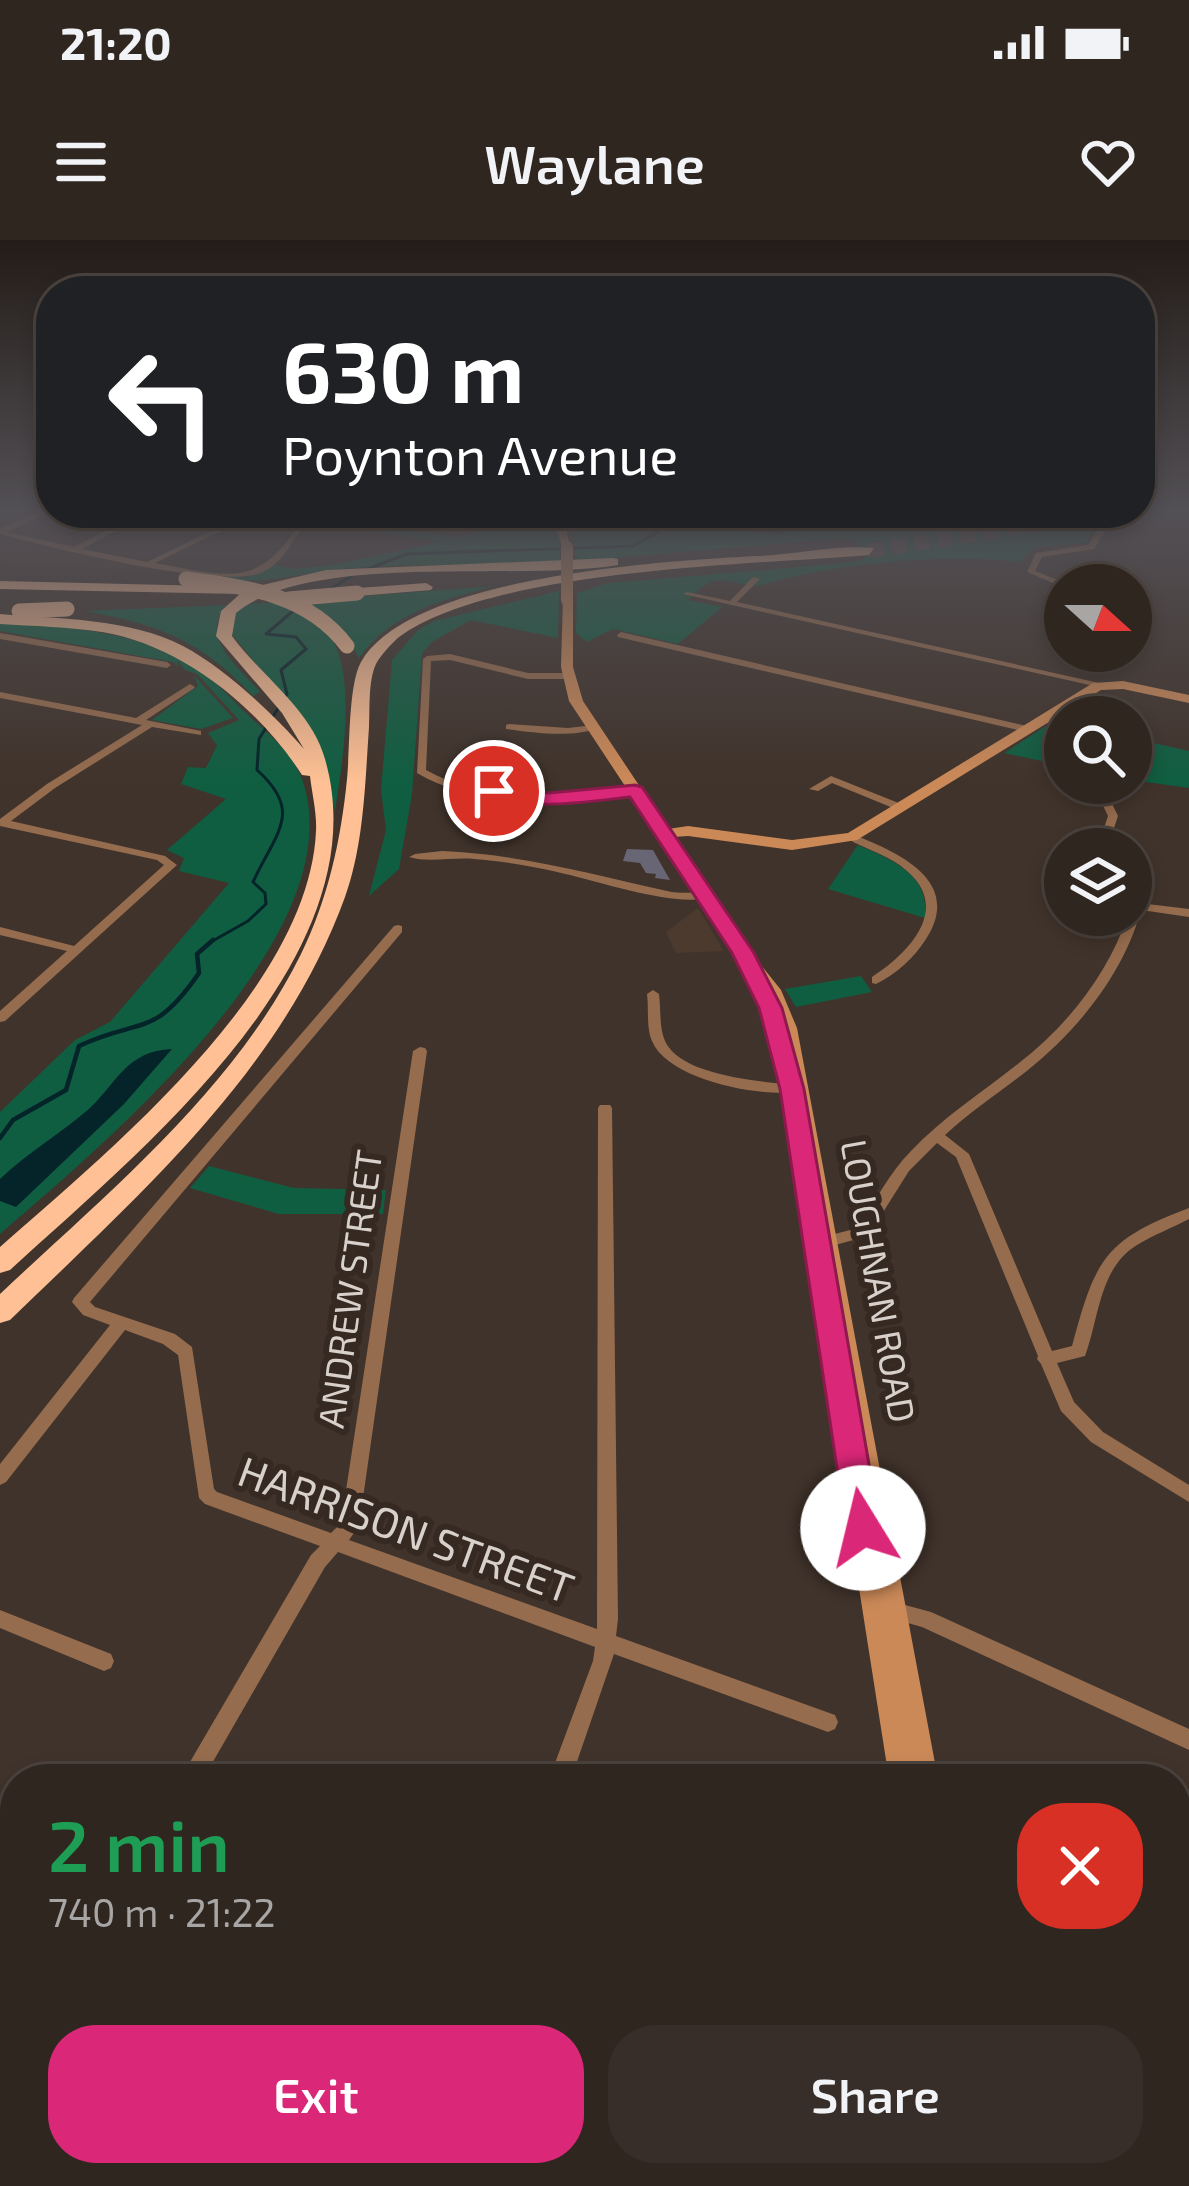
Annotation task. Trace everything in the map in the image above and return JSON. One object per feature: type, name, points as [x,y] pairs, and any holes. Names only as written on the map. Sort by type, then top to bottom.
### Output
[{"type":"highway","points":[[143,606],[185,600]]},
{"type":"highway","points":[[0,1263],[147,1129],[225,1042],[286,953],[314,886],[318,799],[294,733],[269,687],[224,636],[223,620],[243,600]]},
{"type":"highway","points":[[285,600],[334,628],[347,646],[353,687],[348,831]]},
{"type":"highway","points":[[0,1312],[156,1160],[251,1047],[300,973],[329,913],[348,831],[367,665],[376,647],[397,629],[465,600]]},
{"type":"highway","points":[[0,612],[89,608]]},
{"type":"highway","points":[[0,612],[114,618],[174,636],[214,661],[252,706],[294,733]]},
{"type":"main road","name":"LOUGHNAN ROAD","points":[[567,600],[568,676],[576,700],[772,990],[788,1028],[920,1764]]},
{"type":"main road","points":[[1084,696],[1103,685],[1189,699]]},
{"type":"main road","points":[[665,834],[688,831],[792,845],[852,837],[1044,719]]},
{"type":"main road","name":"LOUGHNAN ROAD","points":[[743,953],[777,1023],[792,1089],[902,1764]]},
{"type":"street","points":[[713,600],[1103,685]]},
{"type":"street","points":[[731,604],[734,600]]},
{"type":"street","points":[[0,636],[167,665]]},
{"type":"street","points":[[619,637],[1027,729]]},
{"type":"street","points":[[0,653],[21,640]]},
{"type":"street","points":[[568,676],[528,676],[451,657],[425,662],[422,771],[429,778],[549,799],[635,790]]},
{"type":"street","points":[[1,822],[190,687]]},
{"type":"street","points":[[0,695],[198,734]]},
{"type":"street","points":[[509,727],[594,728]]},
{"type":"street","points":[[814,789],[831,779],[902,808]]},
{"type":"street","points":[[0,1018],[171,863],[1,822]]},
{"type":"street","points":[[852,837],[916,871],[928,890],[932,911],[928,931],[918,944],[876,980]]},
{"type":"street","points":[[416,857],[483,857],[678,897],[707,896]]},
{"type":"street","points":[[1152,908],[1189,913]]},
{"type":"street","name":"HARRISON STREET","points":[[398,929],[80,1302],[89,1311],[169,1339],[186,1352],[205,1492],[334,1544],[828,1722]]},
{"type":"street","points":[[0,931],[77,950]]},
{"type":"street","points":[[828,1241],[863,1232],[909,1162],[936,1136],[1038,1060],[1103,979],[1126,936]]},
{"type":"street","points":[[652,994],[659,1042],[675,1058],[739,1084],[792,1089]]},
{"type":"street","name":"ANDREW STREET","points":[[200,1764],[319,1561],[352,1517],[420,1051]]},
{"type":"street","points":[[565,1764],[606,1642],[605,1108]]},
{"type":"street","points":[[936,1136],[962,1154],[1045,1359],[1080,1422],[1189,1494]]},
{"type":"street","points":[[1045,1359],[1079,1351],[1100,1280],[1127,1243],[1166,1220],[1189,1213]]},
{"type":"street","points":[[0,1477],[121,1323]]},
{"type":"street","points":[[894,1611],[924,1618],[1189,1740]]},
{"type":"street","points":[[3,1625],[104,1661]]},
{"type":"shaded area","points":[[698,908],[724,951],[676,953],[666,932]]},
{"type":"green space","points":[[448,600],[402,619],[359,658],[346,634],[298,601]]},
{"type":"green space","points":[[522,600],[559,600],[558,638],[471,620],[432,642],[422,654],[412,794],[399,869],[369,896],[386,830],[381,790],[392,660],[418,630],[434,621]]},
{"type":"green space","points":[[577,600],[688,600],[722,607],[678,644],[613,629],[587,642],[576,633]]},
{"type":"green space","points":[[279,602],[321,626],[341,662],[346,713],[335,811],[317,740],[231,633],[232,617],[245,604]]},
{"type":"green space","points":[[227,605],[219,617],[219,640],[260,692],[253,696],[197,648],[157,629],[85,611]]},
{"type":"green space","points":[[0,622],[119,636],[165,651],[203,672],[295,764],[304,785],[308,845],[290,908],[255,972],[207,1034],[153,1094],[0,1234],[0,1112],[75,1040],[110,1022],[229,883],[179,871],[184,858],[167,850],[226,799],[181,784],[188,767],[206,768],[217,745],[208,733],[239,720],[197,674],[185,670],[177,660],[179,667],[173,662],[0,631]]},
{"type":"green space","points":[[194,675],[233,718],[201,729],[152,720],[198,686]]},
{"type":"green space","points":[[1044,727],[1044,762],[1004,753]]},
{"type":"green space","points":[[1152,743],[1189,751],[1189,788],[1152,783]]},
{"type":"green space","points":[[858,845],[895,863],[915,880],[925,903],[925,918],[828,889]]},
{"type":"green space","points":[[861,976],[872,992],[796,1007],[785,989]]},
{"type":"green space","points":[[209,1166],[294,1188],[386,1190],[383,1214],[279,1214],[190,1188]]},
{"type":"water","points":[[172,1049],[124,1104],[16,1207],[0,1201],[0,1179],[11,1169],[90,1108],[134,1061]]},
{"type":"building","points":[[627,849],[653,850],[670,880],[646,873],[640,863],[623,861]]},
{"type":"waterway","points":[[211,942],[248,921],[266,904],[265,893],[253,882],[277,836],[282,811],[279,798],[257,770],[259,739],[287,694],[281,670],[306,649],[296,637],[266,634],[293,611]]},
{"type":"waterway","points":[[0,1138],[13,1120],[66,1090],[79,1046],[145,1024],[169,1009],[199,973],[197,954],[211,942]]},
{"type":"route","points":[[494,791],[549,799],[635,790],[743,953],[771,1008],[792,1089],[863,1528]]}]
